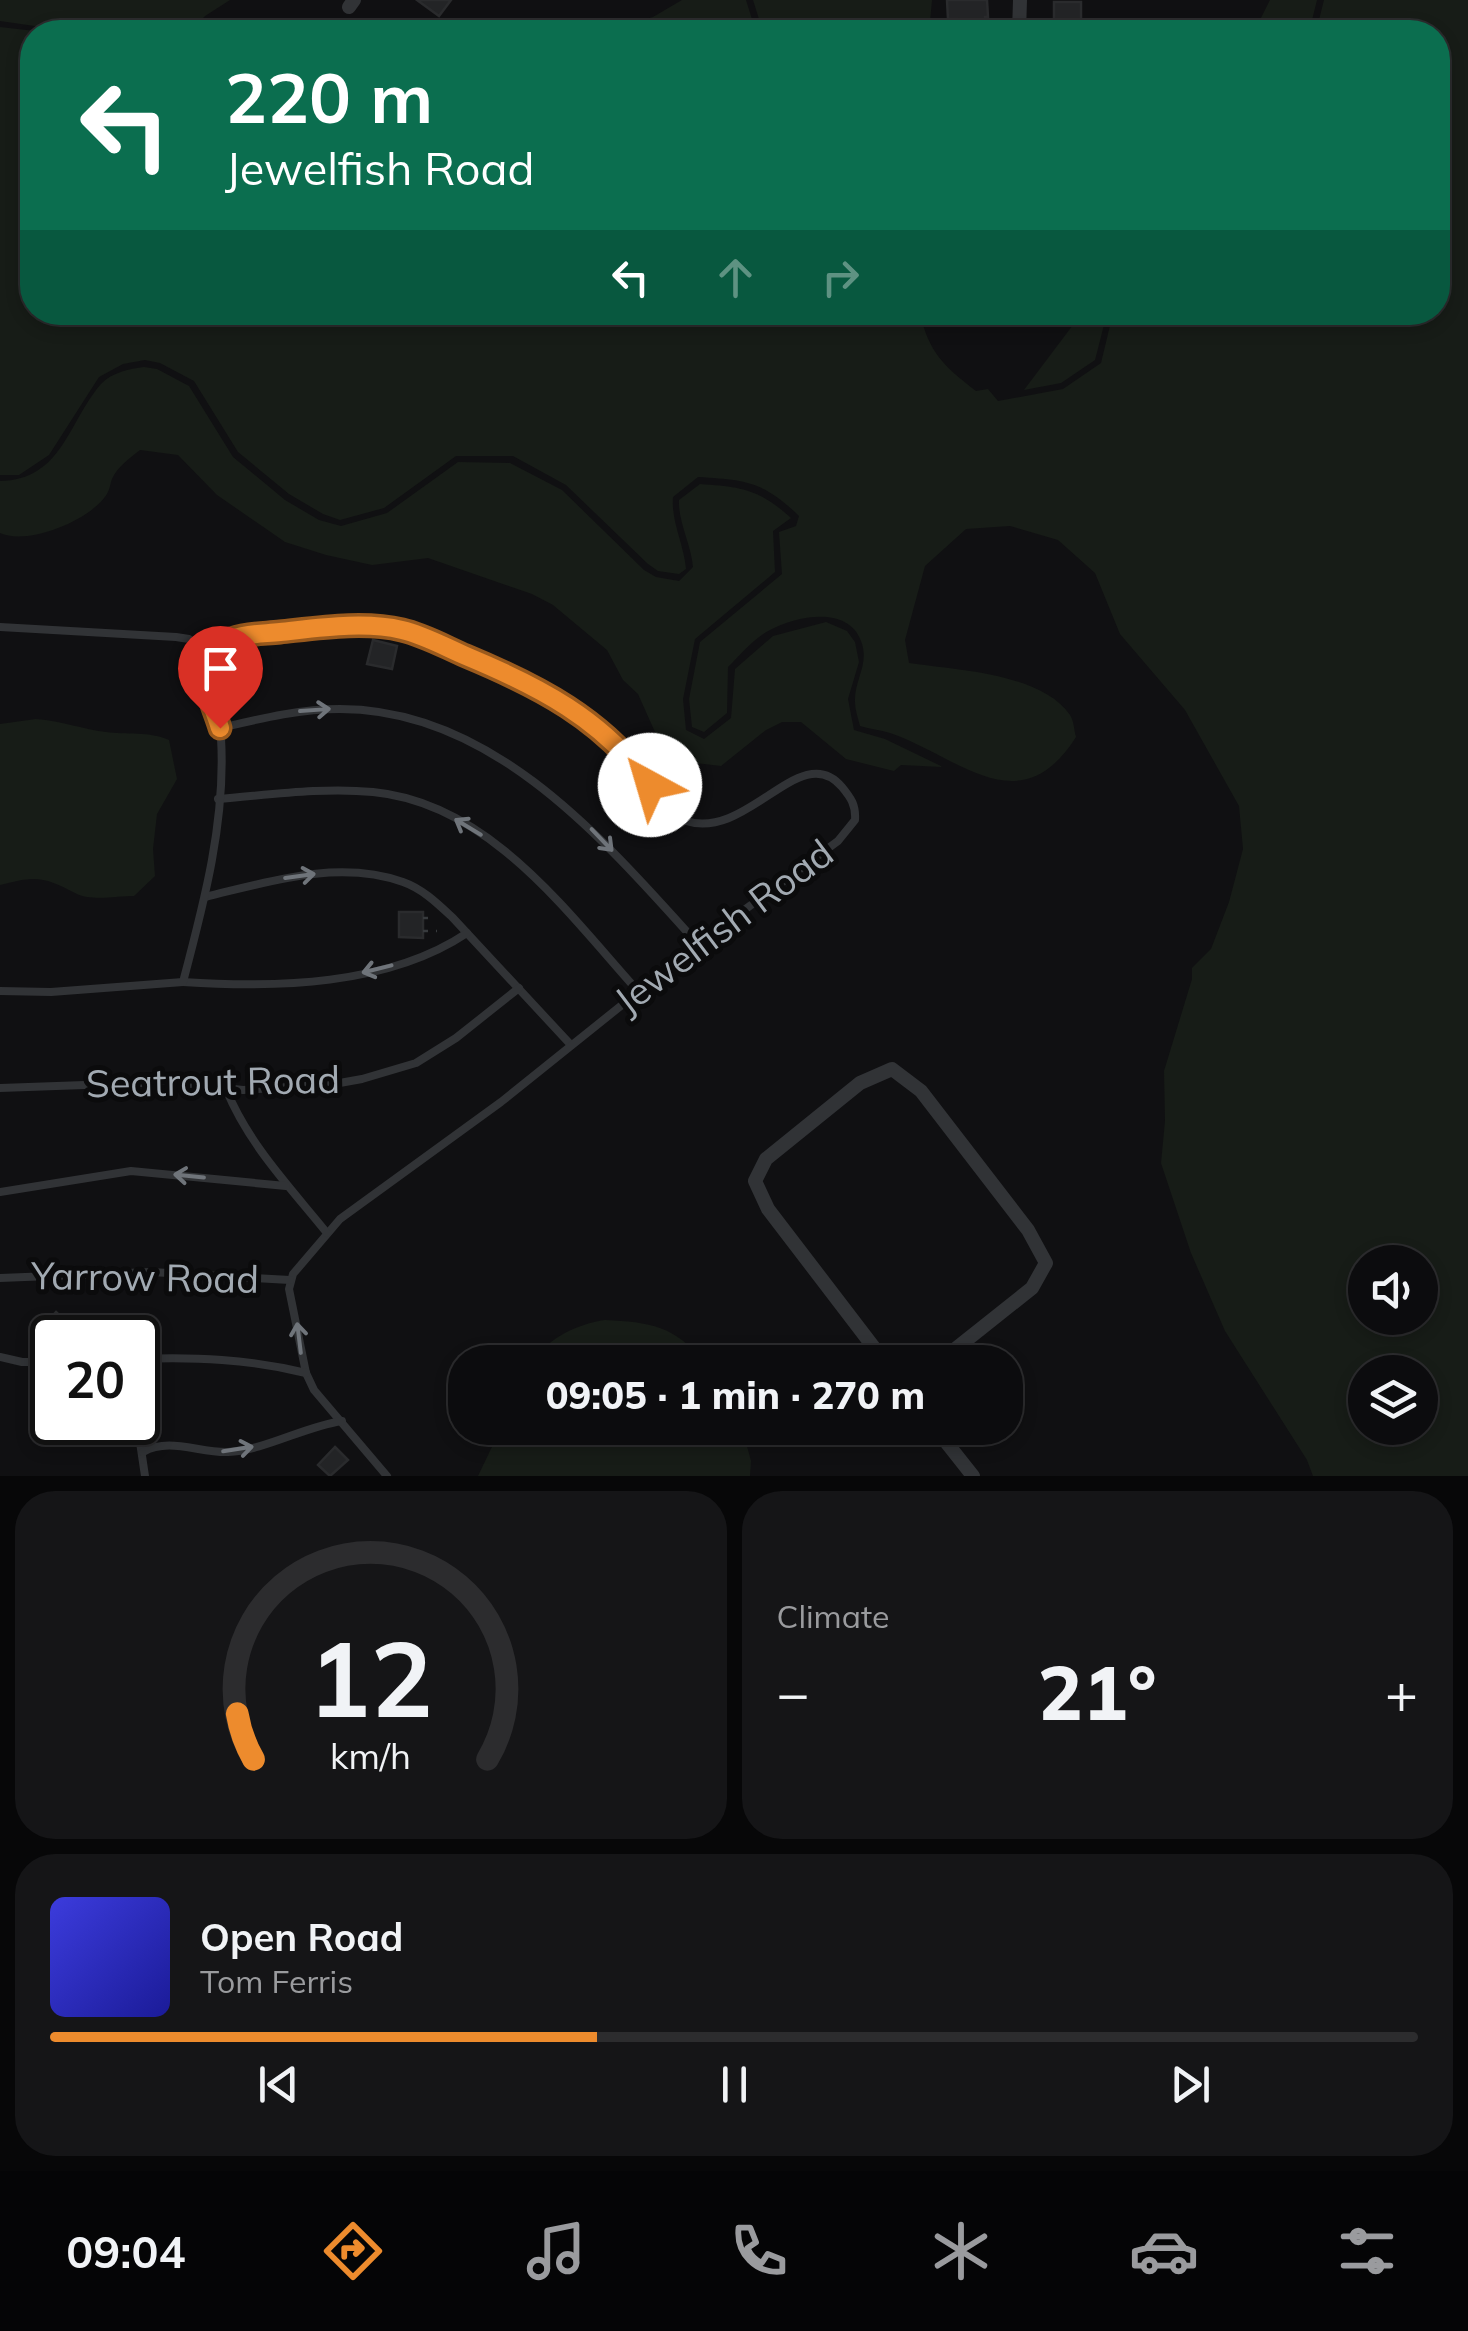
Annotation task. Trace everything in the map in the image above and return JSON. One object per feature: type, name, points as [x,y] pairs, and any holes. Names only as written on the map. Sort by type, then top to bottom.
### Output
[{"type":"street","points":[[872,1345],[768,1209],[755,1181],[766,1159],[860,1083],[892,1069],[921,1091],[1028,1230],[1046,1263],[1032,1288],[960,1345]]},
{"type":"street","points":[[948,1445],[973,1476]]},
{"type":"lane","points":[[0,627],[176,637],[190,639],[212,654],[205,670],[220,728],[218,799],[205,898],[184,982]]},
{"type":"lane","name":"Jewelfish Road","points":[[212,654],[226,640],[242,636],[375,627],[413,634],[530,684],[570,706],[620,749],[663,804],[690,822],[720,822],[742,814],[800,775],[822,774],[836,780],[856,808],[852,827],[501,1102],[340,1218],[290,1280]]},
{"type":"lane","points":[[220,728],[276,715],[340,709],[394,714],[454,736],[492,755],[560,800],[698,944]]},
{"type":"lane","points":[[218,799],[371,792],[399,796],[436,809],[492,842],[524,867],[638,991]]},
{"type":"lane","points":[[205,898],[301,875],[362,874],[402,882],[435,901],[571,1045]]},
{"type":"lane","points":[[0,991],[51,992],[184,982],[253,986],[348,976],[439,950],[468,934]]},
{"type":"lane","name":"Seatrout Road","points":[[0,1088],[169,1082],[212,1084],[226,1089],[334,1084],[416,1063],[456,1038],[518,988]]},
{"type":"lane","points":[[226,1089],[267,1163],[326,1234]]},
{"type":"lane","points":[[0,1192],[131,1171],[286,1186]]},
{"type":"lane","name":"Yarrow Road","points":[[0,1278],[151,1272],[290,1280]]},
{"type":"lane","points":[[290,1280],[306,1372],[314,1390],[387,1476]]},
{"type":"lane","points":[[0,1357],[30,1362]]},
{"type":"lane","points":[[160,1359],[248,1360],[306,1372]]},
{"type":"lane","points":[[144,1452],[164,1444],[233,1452],[316,1425],[342,1421]]},
{"type":"lane","points":[[143,1445],[144,1476]]},
{"type":"path","points":[[423,930],[437,931]]},
{"type":"shaded area","points":[[0,0],[230,0],[201,20],[0,21]]},
{"type":"shaded area","points":[[682,0],[746,0],[752,20],[643,20]]},
{"type":"shaded area","points":[[753,0],[932,0],[930,20],[759,20]]},
{"type":"shaded area","points":[[1270,0],[1317,0],[1312,20],[1260,20]]},
{"type":"shaded area","points":[[1324,0],[1468,0],[1468,1476],[1313,1476],[1307,1460],[1225,1331],[1191,1253],[1161,1163],[1164,1071],[1192,968],[1211,949],[1229,902],[1243,849],[1239,806],[1185,710],[1120,634],[1095,573],[1058,540],[1010,526],[966,529],[925,566],[905,640],[909,663],[973,671],[1019,682],[1057,701],[1070,715],[1076,737],[1055,763],[1033,777],[1010,781],[988,777],[890,733],[860,726],[855,694],[863,665],[861,641],[845,622],[833,618],[793,621],[759,637],[728,667],[727,713],[704,732],[692,727],[689,699],[700,642],[782,574],[779,532],[796,526],[799,516],[753,484],[698,477],[673,497],[686,569],[679,574],[658,571],[648,564],[566,485],[513,456],[456,456],[384,508],[340,520],[289,494],[238,452],[194,381],[160,363],[145,360],[123,364],[99,377],[49,455],[19,475],[0,475],[0,27],[20,29],[20,325],[924,325],[933,349],[976,391],[988,389],[998,401],[1063,389],[1101,363],[1110,325],[1450,325],[1450,20],[1319,20]]},
{"type":"shaded area","points":[[1073,325],[1104,325],[1095,360],[1061,383],[1024,390]]},
{"type":"shaded area","points":[[144,367],[157,369],[189,386],[233,457],[285,500],[319,520],[341,526],[387,513],[458,462],[510,463],[562,490],[644,570],[656,577],[679,581],[693,567],[679,500],[700,484],[739,488],[759,495],[791,518],[773,531],[775,572],[695,639],[683,699],[686,730],[704,739],[731,718],[735,669],[773,636],[826,622],[847,631],[855,642],[859,662],[848,699],[854,730],[885,739],[943,767],[901,765],[894,771],[846,759],[801,722],[782,722],[766,730],[721,766],[679,761],[663,750],[638,694],[623,680],[607,650],[553,605],[428,558],[372,565],[285,542],[217,495],[178,455],[140,450],[117,471],[107,494],[87,513],[42,533],[0,533],[0,481],[21,478],[51,460],[105,380]]},
{"type":"shaded area","points":[[36,719],[169,740],[177,779],[157,814],[155,876],[134,896],[83,896],[40,879],[0,885],[0,724]]},
{"type":"shaded area","points":[[605,1320],[635,1322],[672,1333],[687,1345],[548,1345],[584,1325]]},
{"type":"shaded area","points":[[493,1445],[747,1445],[751,1461],[750,1476],[478,1476]]},
{"type":"building","points":[[417,0],[451,0],[439,16]]},
{"type":"building","points":[[947,0],[987,0],[985,20],[948,19]]},
{"type":"building","points":[[1054,2],[1081,2],[1081,20],[1054,20]]},
{"type":"building","points":[[373,640],[397,646],[392,669],[367,664]]},
{"type":"building","points":[[399,912],[423,912],[423,938],[399,937]]},
{"type":"building","points":[[335,1447],[348,1460],[330,1476],[318,1465]]},
{"type":"route","points":[[220,728],[205,670],[214,649],[226,640],[300,630],[389,628],[497,669],[570,706],[620,749],[650,785]]}]
